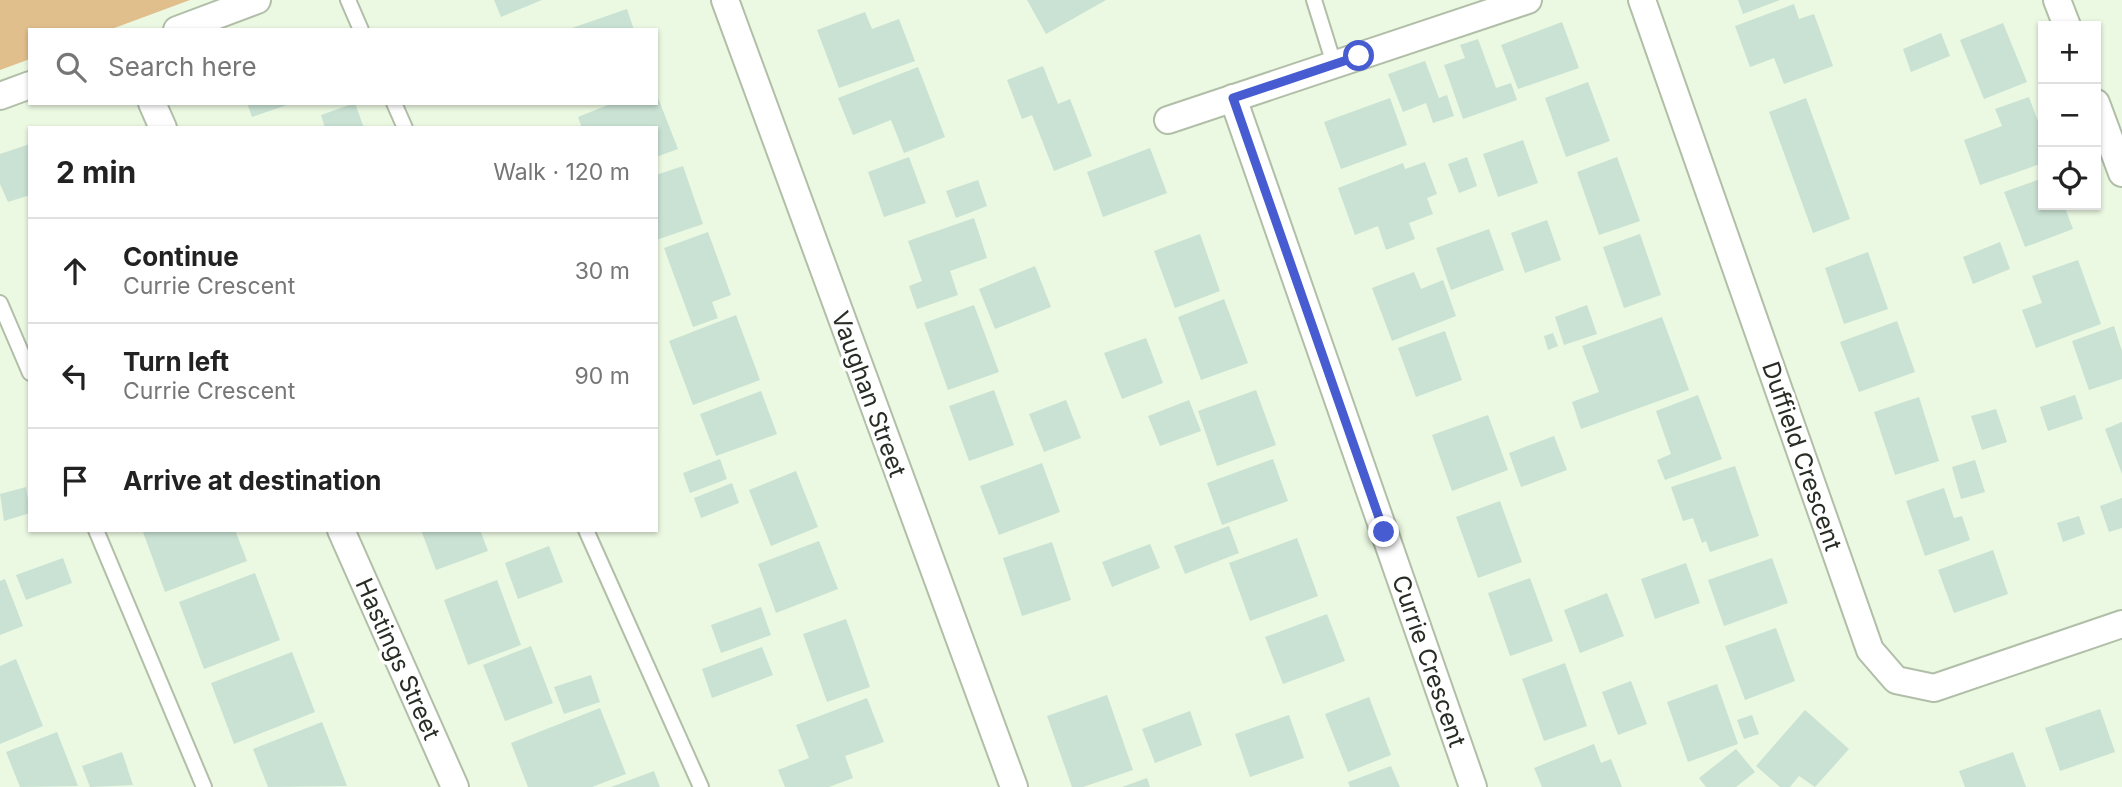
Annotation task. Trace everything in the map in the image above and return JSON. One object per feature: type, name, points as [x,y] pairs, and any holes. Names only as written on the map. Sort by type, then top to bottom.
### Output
[{"type":"street","points":[[182,28],[257,0]]},
{"type":"street","name":"Vaughan Street","points":[[725,0],[1014,787]]},
{"type":"street","points":[[1168,120],[1528,0]]},
{"type":"street","name":"Duffield Crescent","points":[[1642,0],[1870,650],[1896,680],[1934,688],[2122,624]]},
{"type":"street","points":[[2057,0],[2065,21]]},
{"type":"street","points":[[0,96],[28,86]]},
{"type":"street","name":"Currie Crescent","points":[[1233,98],[1473,787]]},
{"type":"street","points":[[153,105],[162,126]]},
{"type":"street","points":[[2101,116],[2122,173]]},
{"type":"street","name":"Hastings Street","points":[[342,532],[455,787]]},
{"type":"lane","points":[[348,0],[360,28]]},
{"type":"lane","points":[[1314,0],[1335,64]]},
{"type":"lane","points":[[395,105],[404,126]]},
{"type":"lane","points":[[0,303],[28,368]]},
{"type":"lane","points":[[97,532],[204,787]]},
{"type":"lane","points":[[587,532],[701,787]]},
{"type":"shaded area","points":[[0,0],[190,0],[114,28],[28,28],[28,60],[0,70]]},
{"type":"building","points":[[494,0],[542,0],[501,17]]},
{"type":"building","points":[[1027,0],[1106,0],[1046,34]]},
{"type":"building","points":[[1738,0],[1780,0],[1743,14]]},
{"type":"building","points":[[1794,4],[1799,19],[1814,14],[1833,66],[1784,84],[1774,58],[1750,67],[1735,26]]},
{"type":"building","points":[[627,9],[633,28],[572,28]]},
{"type":"building","points":[[865,12],[872,29],[899,19],[915,61],[839,88],[817,30]]},
{"type":"building","points":[[1562,22],[1579,68],[1518,89],[1501,45]]},
{"type":"building","points":[[2003,23],[2027,82],[1984,99],[1960,40]]},
{"type":"building","points":[[1941,33],[1950,56],[1911,72],[1903,49]]},
{"type":"building","points":[[1478,39],[1496,88],[1511,83],[1517,100],[1463,119],[1444,65],[1465,58],[1460,45]]},
{"type":"building","points":[[1425,61],[1439,98],[1447,95],[1454,116],[1433,123],[1426,103],[1403,112],[1388,74]]},
{"type":"building","points":[[1043,66],[1058,104],[1070,99],[1092,156],[1054,171],[1032,115],[1022,119],[1007,80]]},
{"type":"building","points":[[918,67],[945,137],[904,153],[891,120],[853,135],[838,98]]},
{"type":"building","points":[[1588,82],[1610,141],[1566,157],[1545,98]]},
{"type":"building","points":[[2029,97],[2038,121],[2038,165],[1980,185],[1964,140],[2002,126],[1995,109]]},
{"type":"building","points":[[658,98],[678,149],[658,156],[658,126],[581,126],[578,117],[608,105],[658,105]]},
{"type":"building","points":[[1390,98],[1407,145],[1341,169],[1324,122]]},
{"type":"building","points":[[1806,98],[1850,219],[1813,233],[1769,112]]},
{"type":"building","points":[[248,105],[287,105],[252,117]]},
{"type":"building","points":[[356,105],[363,126],[324,126],[321,115]]},
{"type":"building","points":[[1523,140],[1538,183],[1498,197],[1483,154]]},
{"type":"building","points":[[28,145],[28,196],[8,202],[0,184],[0,154]]},
{"type":"building","points":[[1150,148],[1167,193],[1103,217],[1087,172]]},
{"type":"building","points":[[909,157],[926,203],[884,217],[868,172]]},
{"type":"building","points":[[1467,157],[1477,186],[1459,193],[1448,164]]},
{"type":"building","points":[[1617,157],[1640,221],[1599,235],[1577,172]]},
{"type":"building","points":[[1425,162],[1437,194],[1427,198],[1433,214],[1409,223],[1415,239],[1386,250],[1378,226],[1355,235],[1338,188],[1403,163],[1405,169]]},
{"type":"building","points":[[683,166],[703,224],[658,239],[658,174]]},
{"type":"building","points":[[978,180],[987,206],[956,218],[946,191]]},
{"type":"building","points":[[2038,180],[2038,210],[2066,210],[2073,229],[2025,247],[2004,192]]},
{"type":"building","points":[[974,218],[987,258],[950,271],[958,295],[917,309],[909,286],[922,281],[908,241]]},
{"type":"building","points":[[1547,220],[1561,260],[1525,273],[1511,233]]},
{"type":"building","points":[[1489,229],[1504,270],[1451,290],[1436,248]]},
{"type":"building","points":[[708,232],[731,295],[712,302],[718,318],[693,327],[664,248]]},
{"type":"building","points":[[1200,234],[1220,291],[1175,308],[1154,251]]},
{"type":"building","points":[[1640,234],[1661,295],[1624,308],[1603,247]]},
{"type":"building","points":[[2000,242],[2010,269],[1973,284],[1963,257]]},
{"type":"building","points":[[1868,252],[1888,309],[1844,324],[1825,268]]},
{"type":"building","points":[[2078,260],[2101,324],[2036,348],[2022,310],[2042,303],[2032,276]]},
{"type":"building","points":[[1035,266],[1051,307],[995,329],[979,289]]},
{"type":"building","points":[[1414,272],[1421,289],[1443,280],[1456,316],[1392,341],[1372,288]]},
{"type":"building","points":[[1224,299],[1248,363],[1201,380],[1178,317]]},
{"type":"building","points":[[974,305],[999,372],[948,390],[924,323]]},
{"type":"building","points":[[1587,305],[1597,334],[1564,345],[1555,317]]},
{"type":"building","points":[[736,315],[760,380],[693,405],[669,341]]},
{"type":"building","points":[[1662,317],[1689,390],[1581,429],[1572,402],[1599,392],[1582,346]]},
{"type":"building","points":[[1897,321],[1915,372],[1859,392],[1840,342]]},
{"type":"building","points":[[2114,326],[2122,351],[2122,379],[2089,390],[2072,341]]},
{"type":"building","points":[[1445,331],[1462,380],[1416,397],[1398,348]]},
{"type":"building","points":[[1553,333],[1558,346],[1548,350],[1544,336]]},
{"type":"building","points":[[1146,338],[1163,383],[1122,399],[1104,353]]},
{"type":"building","points":[[994,390],[1014,445],[969,461],[949,406]]},
{"type":"building","points":[[1256,390],[1276,445],[1217,466],[1198,411]]},
{"type":"building","points":[[761,391],[777,434],[716,456],[700,414]]},
{"type":"building","points":[[1698,395],[1722,459],[1665,480],[1657,460],[1671,454],[1656,411]]},
{"type":"building","points":[[2075,395],[2083,419],[2048,431],[2040,407]]},
{"type":"building","points":[[1919,397],[1939,461],[1895,475],[1874,412]]},
{"type":"building","points":[[1066,400],[1081,438],[1044,452],[1029,414]]},
{"type":"building","points":[[1189,400],[1201,431],[1160,446],[1148,416]]},
{"type":"building","points":[[1996,409],[2007,442],[1982,450],[1971,416]]},
{"type":"building","points":[[1488,415],[1508,470],[1452,491],[1432,435]]},
{"type":"building","points":[[2122,422],[2122,474],[2105,429]]},
{"type":"building","points":[[1554,436],[1567,470],[1521,487],[1509,453]]},
{"type":"building","points":[[720,459],[727,479],[690,493],[683,473]]},
{"type":"building","points":[[1273,459],[1288,501],[1222,525],[1207,483]]},
{"type":"building","points":[[1975,460],[1985,492],[1961,499],[1952,467]]},
{"type":"building","points":[[1042,463],[1060,512],[999,535],[980,486]]},
{"type":"building","points":[[1735,466],[1759,536],[1710,552],[1706,541],[1702,543],[1693,518],[1683,521],[1671,487]]},
{"type":"building","points":[[796,471],[818,527],[771,546],[749,490]]},
{"type":"building","points":[[732,483],[739,503],[701,518],[694,498]]},
{"type":"building","points":[[26,487],[28,514],[4,521],[0,494]]},
{"type":"building","points":[[1944,488],[1954,518],[1962,516],[1970,540],[1925,556],[1906,501]]},
{"type":"building","points":[[2122,498],[2122,528],[2109,532],[2100,506]]},
{"type":"building","points":[[1500,501],[1522,562],[1478,578],[1456,517]]},
{"type":"building","points":[[2079,516],[2085,534],[2063,542],[2057,523]]},
{"type":"building","points":[[1229,526],[1239,553],[1185,574],[1174,546]]},
{"type":"building","points":[[143,532],[236,532],[247,561],[165,592]]},
{"type":"building","points":[[422,532],[481,532],[488,551],[436,570]]},
{"type":"building","points":[[1297,538],[1318,596],[1250,621],[1229,563]]},
{"type":"building","points":[[819,541],[838,589],[776,613],[758,564]]},
{"type":"building","points":[[1052,542],[1071,600],[1022,616],[1003,558]]},
{"type":"building","points":[[1150,544],[1160,568],[1112,587],[1102,562]]},
{"type":"building","points":[[549,546],[563,582],[518,599],[505,563]]},
{"type":"building","points":[[1993,550],[2008,594],[1954,613],[1938,570]]},
{"type":"building","points":[[63,558],[72,583],[26,600],[16,575]]},
{"type":"building","points":[[1772,558],[1788,603],[1724,626],[1708,580]]},
{"type":"building","points":[[1686,563],[1700,603],[1655,619],[1641,579]]},
{"type":"building","points":[[255,573],[280,640],[204,669],[179,602]]},
{"type":"building","points":[[1530,578],[1553,641],[1510,656],[1488,593]]},
{"type":"building","points":[[5,579],[23,626],[0,635],[0,581]]},
{"type":"building","points":[[497,580],[521,645],[468,665],[444,600]]},
{"type":"building","points":[[1607,593],[1624,636],[1580,653],[1564,610]]},
{"type":"building","points":[[761,607],[771,635],[721,653],[711,625]]},
{"type":"building","points":[[1327,614],[1345,661],[1283,684],[1265,637]]},
{"type":"building","points":[[846,619],[870,687],[827,702],[803,634]]},
{"type":"building","points":[[1776,628],[1795,681],[1745,700],[1725,646]]},
{"type":"building","points":[[531,646],[553,703],[505,721],[483,665]]},
{"type":"building","points":[[762,647],[773,675],[712,698],[702,669]]},
{"type":"building","points":[[292,652],[315,712],[234,744],[211,683]]},
{"type":"building","points":[[16,659],[43,726],[0,744],[0,666]]},
{"type":"building","points":[[1565,663],[1587,726],[1544,741],[1522,679]]},
{"type":"building","points":[[591,675],[600,702],[564,714],[554,687]]},
{"type":"building","points":[[1631,681],[1647,724],[1618,735],[1602,692]]},
{"type":"building","points":[[1717,684],[1738,744],[1688,762],[1667,702]]},
{"type":"building","points":[[1107,695],[1133,770],[1083,787],[1072,787],[1047,716]]},
{"type":"building","points":[[1369,697],[1391,755],[1348,772],[1325,714]]},
{"type":"building","points":[[867,698],[884,742],[845,756],[853,778],[829,787],[785,787],[778,770],[809,758],[796,725]]},
{"type":"building","points":[[600,708],[626,774],[592,787],[528,787],[511,743]]},
{"type":"building","points":[[2100,709],[2115,752],[2060,771],[2045,728]]},
{"type":"building","points":[[1805,710],[1849,749],[1815,787],[1799,776],[1790,787],[1780,787],[1756,766]]},
{"type":"building","points":[[1190,711],[1202,745],[1155,763],[1142,729]]},
{"type":"building","points":[[1289,715],[1304,758],[1250,777],[1235,734]]},
{"type":"building","points":[[1752,715],[1759,734],[1744,739],[1737,720]]},
{"type":"building","points":[[322,722],[347,786],[268,787],[253,749]]},
{"type":"building","points":[[57,732],[78,786],[20,787],[6,752]]},
{"type":"building","points":[[1594,744],[1601,763],[1611,759],[1622,787],[1542,787],[1534,768]]},
{"type":"building","points":[[1736,749],[1755,772],[1736,787],[1706,787],[1699,778]]},
{"type":"building","points":[[122,752],[133,785],[90,787],[82,766]]},
{"type":"building","points":[[2013,752],[2026,787],[1965,787],[1959,771]]},
{"type":"building","points":[[1391,766],[1400,787],[1350,787],[1348,782]]},
{"type":"building","points":[[654,771],[660,787],[611,787]]},
{"type":"building","points":[[1147,778],[1150,787],[1122,787]]},
{"type":"route","points":[[1359,56],[1233,98],[1384,532]]}]
